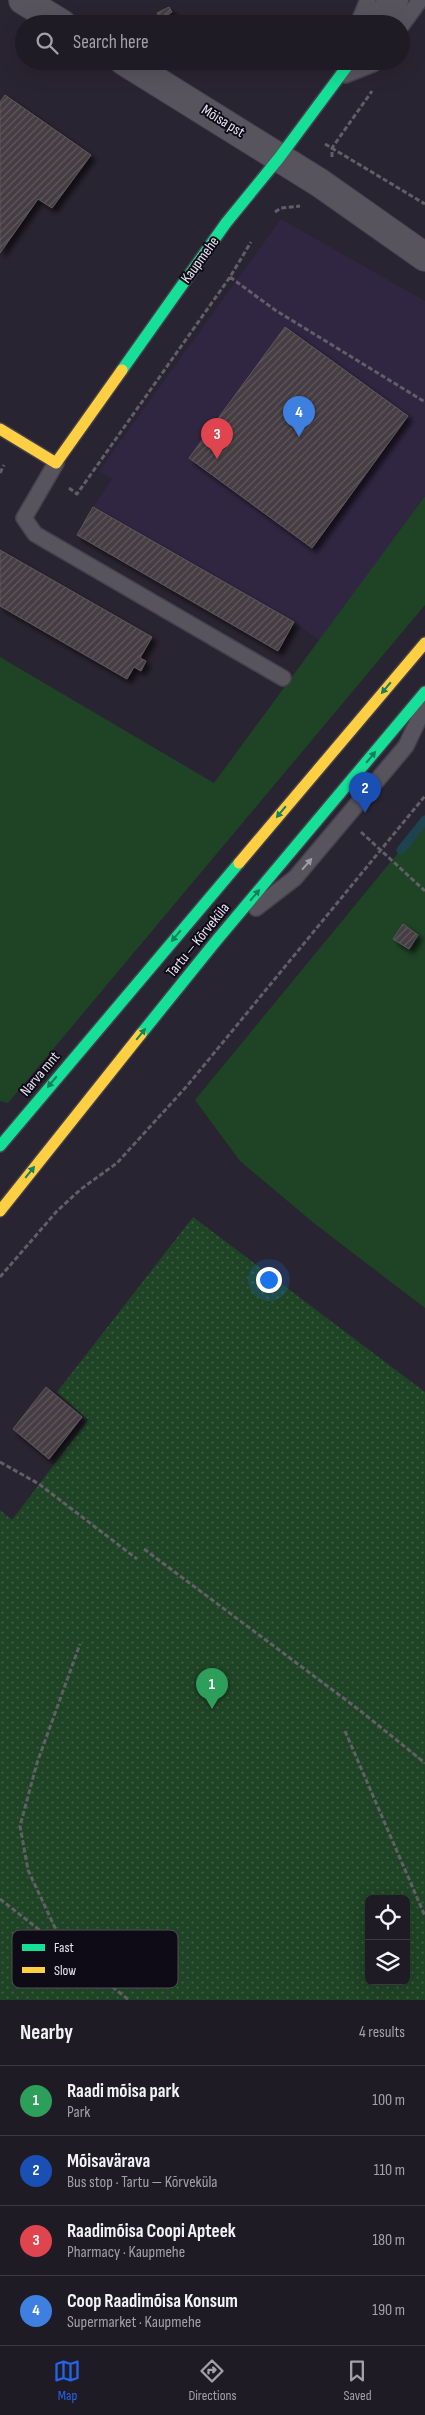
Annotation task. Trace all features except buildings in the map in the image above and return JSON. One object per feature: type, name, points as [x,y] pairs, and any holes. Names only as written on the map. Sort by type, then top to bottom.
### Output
[{"type":"main road","name":"Kaupmehe","points":[[56,463],[203,255],[345,70]]},
{"type":"main road","points":[[0,429],[56,463]]},
{"type":"main road","name":"Tartu — Kõrveküla","points":[[83,1045],[425,643]]},
{"type":"main road","name":"Tartu — Kõrveküla","points":[[0,1210],[216,941],[425,692]]},
{"type":"main road","name":"Narva mnt","points":[[3,1141],[83,1045]]},
{"type":"street","points":[[22,0],[47,15]]},
{"type":"street","points":[[383,15],[394,0]]},
{"type":"street","name":"Mõisa pst","points":[[138,70],[320,183],[425,257]]},
{"type":"street","name":"Mõisa pst","points":[[320,183],[394,216],[425,234]]},
{"type":"lane","points":[[362,15],[368,0]]},
{"type":"lane","points":[[409,15],[420,0]]},
{"type":"lane","points":[[339,78],[342,70]]},
{"type":"lane","points":[[339,78],[359,70]]},
{"type":"lane","points":[[56,463],[24,518],[35,534],[283,678]]},
{"type":"lane","points":[[216,941],[295,878],[406,746],[425,706]]},
{"type":"path","points":[[332,148],[376,85]]},
{"type":"path","points":[[301,129],[425,204]]},
{"type":"path","points":[[203,255],[275,310],[425,402]]},
{"type":"path","points":[[0,1276],[57,1211],[81,1189],[117,1162],[187,1086],[425,796]]},
{"type":"path","points":[[346,819],[381,848],[425,891]]},
{"type":"path","points":[[0,1462],[39,1484],[137,1559]]},
{"type":"path","points":[[144,1548],[358,1709],[425,1763]]},
{"type":"path","points":[[56,1930],[28,1870],[20,1826],[37,1762],[80,1644]]},
{"type":"path","points":[[345,1731],[425,1916]]},
{"type":"path","points":[[0,1899],[41,1930]]},
{"type":"path","points":[[114,1988],[129,2000]]},
{"type":"shaded area","points":[[281,219],[425,301],[425,496],[320,641],[294,622],[93,507],[112,479],[99,471]]},
{"type":"green space","points":[[425,496],[425,605],[8,1103],[0,1101],[0,657],[214,783]]},
{"type":"green space","points":[[425,820],[425,1308],[315,1224],[240,1161],[195,1100]]},
{"type":"green space","points":[[193,1217],[425,1392],[425,2000],[0,2000],[0,1510],[12,1520],[88,1420],[57,1392]]},
{"type":"waterway","points":[[401,850],[425,820]]},
{"type":"traffic: fast","points":[[122,370],[226,223],[279,158],[344,70]]},
{"type":"traffic: fast","points":[[141,1034],[216,941],[425,692]]},
{"type":"traffic: fast","points":[[0,1146],[239,863]]},
{"type":"traffic: slow","points":[[0,429],[56,463],[122,370]]},
{"type":"traffic: slow","points":[[239,863],[425,643]]},
{"type":"traffic: slow","points":[[0,1211],[141,1034]]},
{"type":"place","name":"Coop Raadimõisa Konsum","points":[[299,437]]},
{"type":"place","name":"Raadimõisa Coopi Apteek","points":[[217,459]]},
{"type":"place","name":"Mõisavärava","points":[[365,813]]},
{"type":"place","name":"Raadi mõisa park","points":[[212,1709]]}]
